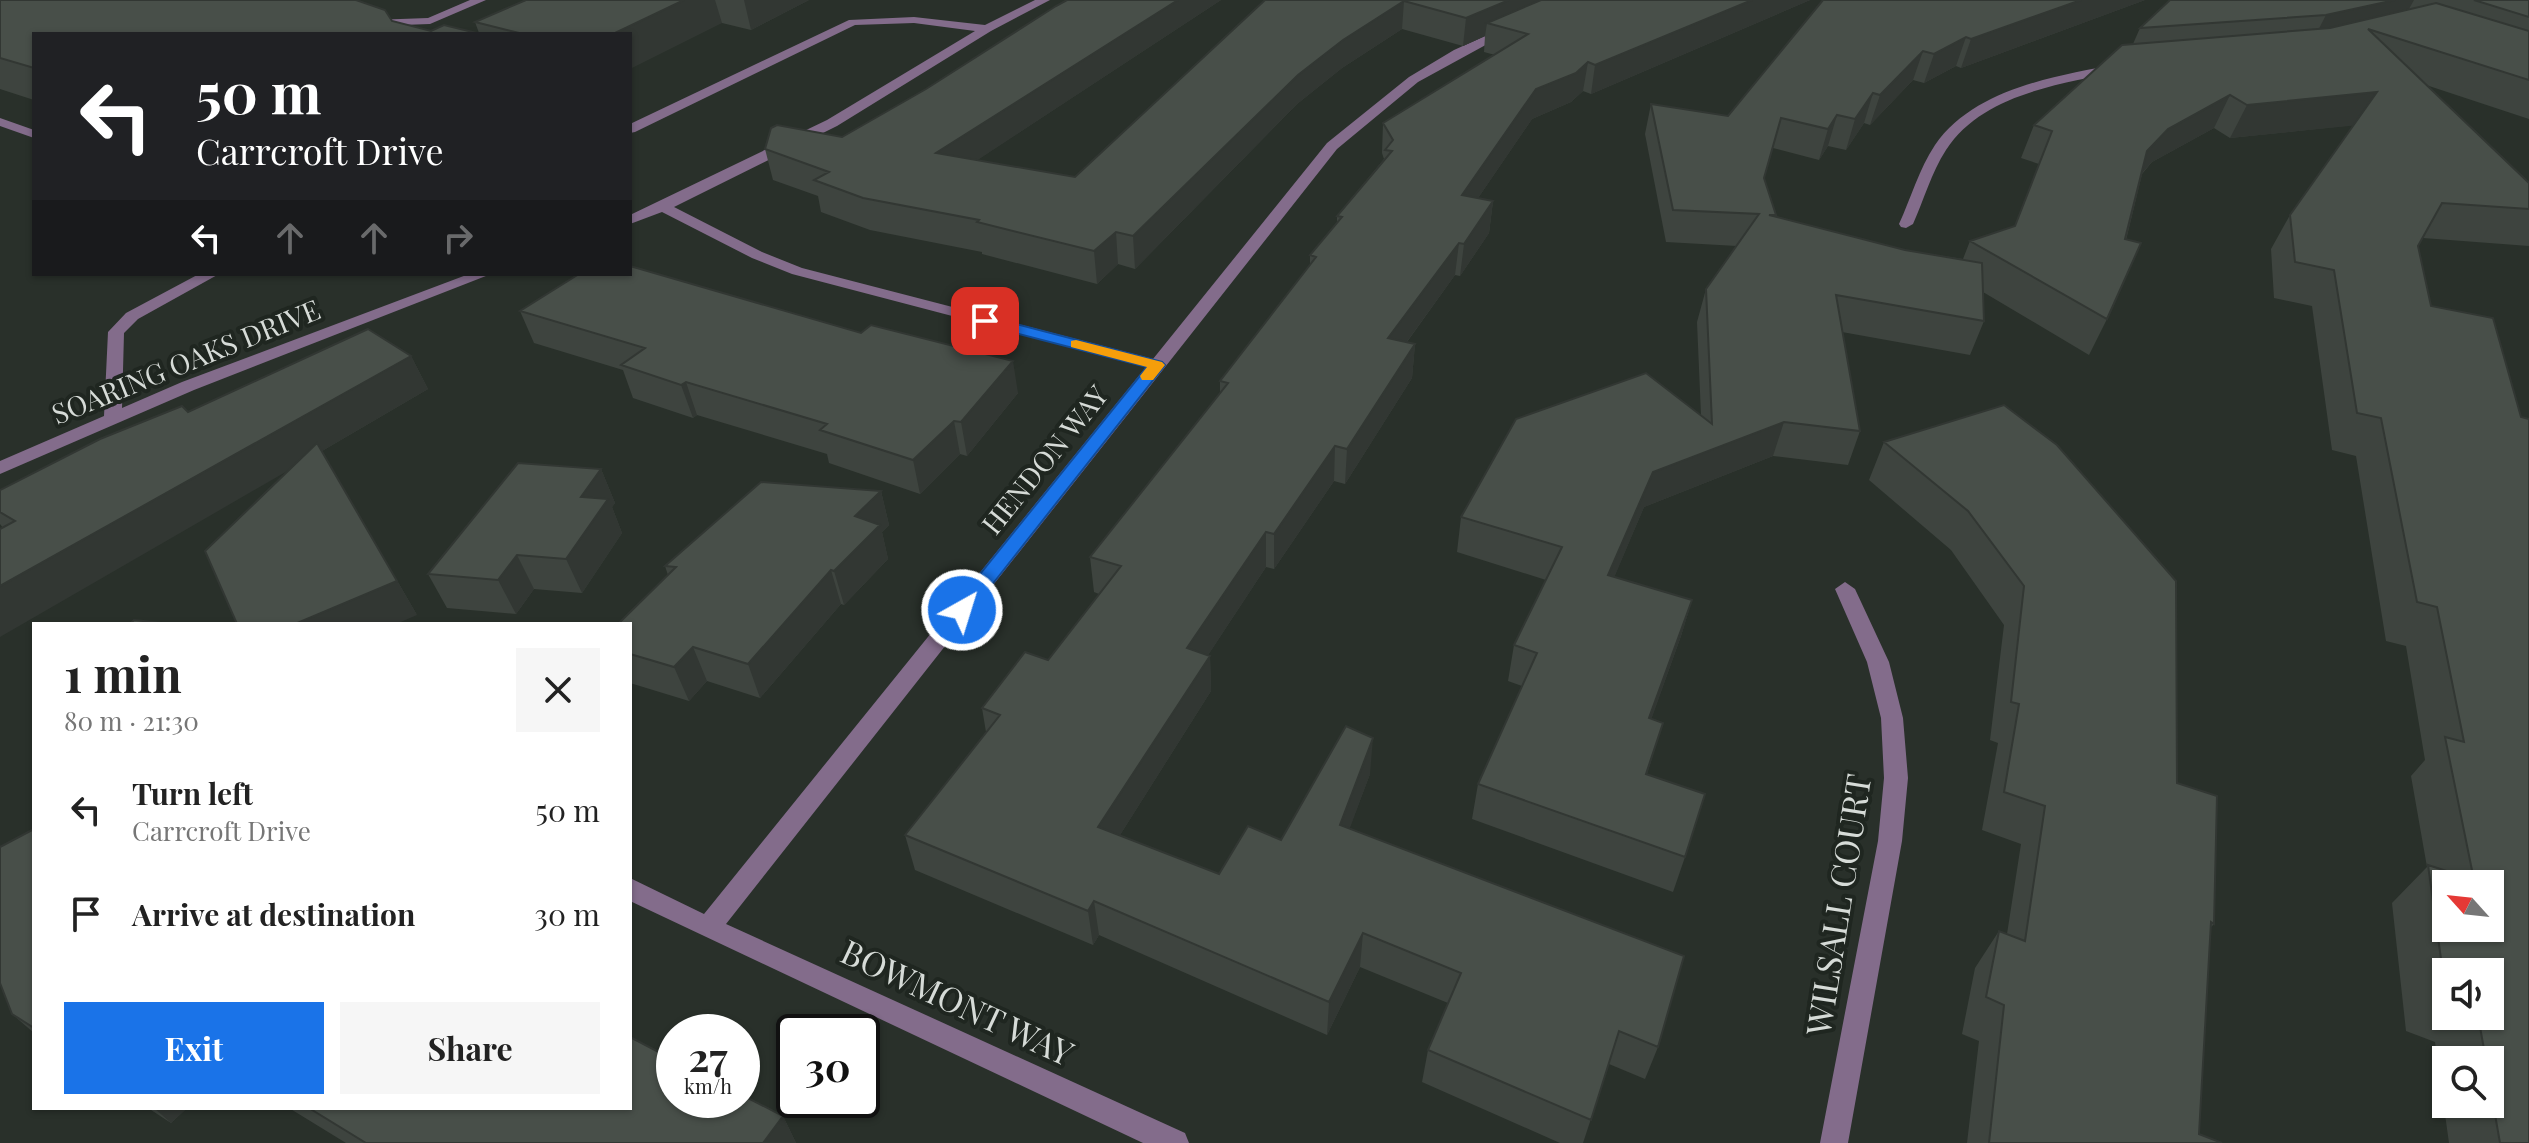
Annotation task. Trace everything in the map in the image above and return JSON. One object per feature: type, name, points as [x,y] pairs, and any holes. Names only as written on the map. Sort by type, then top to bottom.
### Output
[{"type":"street","points":[[361,24],[430,21],[480,0]]},
{"type":"street","points":[[632,219],[663,207],[832,123],[987,29],[1044,0]]},
{"type":"street","points":[[632,128],[853,22],[914,20],[987,29]]},
{"type":"street","points":[[430,21],[439,32]]},
{"type":"street","name":"HENDON WAY","points":[[708,928],[1332,146],[1372,108],[1418,76],[1467,48],[1521,25]]},
{"type":"street","points":[[1906,224],[1942,146],[1978,115],[2024,92],[2052,83],[2136,66]]},
{"type":"street","points":[[0,122],[32,133]]},
{"type":"street","points":[[663,207],[757,255],[797,271],[1157,365]]},
{"type":"street","points":[[113,418],[116,332],[132,316],[207,276]]},
{"type":"street","name":"SOARING OAKS DRIVE","points":[[0,468],[299,342],[478,276]]},
{"type":"street","name":"WILSALL COURT","points":[[1834,1143],[1890,841],[1896,778],[1892,718],[1878,662],[1845,589]]},
{"type":"street","name":"BOWMONT WAY","points":[[632,890],[1175,1143]]},
{"type":"building","points":[[0,0],[356,0],[385,10],[392,21],[431,31],[444,25],[473,32],[32,32],[32,67],[0,58]]},
{"type":"building","points":[[526,0],[684,0],[617,32],[515,32],[475,22]]},
{"type":"building","points":[[1067,0],[1178,0],[936,153],[1075,177],[1265,0],[1509,0],[1466,18],[1404,1],[1343,40],[1298,75],[1133,236],[1116,232],[1094,251],[977,222],[979,220],[863,198],[814,180],[829,172],[765,149],[771,128],[777,125],[842,137],[926,89]]},
{"type":"building","points":[[1541,0],[1752,0],[1595,65],[1588,62],[1576,73],[1536,89],[1462,195],[1493,201],[1464,244],[1459,243],[1388,338],[1415,344],[1347,449],[1335,446],[1274,534],[1266,532],[1187,648],[1210,656],[1098,827],[1219,874],[1248,826],[1281,840],[1346,726],[1373,738],[1340,825],[1684,956],[1658,1047],[1619,1031],[1591,1120],[1428,1050],[1461,973],[1363,933],[1329,1002],[1094,901],[1088,911],[905,835],[1000,715],[982,708],[1025,652],[1048,660],[1121,566],[1090,557],[1228,383],[1220,381],[1316,257],[1310,255],[1342,217],[1337,216],[1392,151],[1385,150],[1393,140],[1383,123],[1528,34],[1487,23]]},
{"type":"building","points":[[1823,0],[2081,0],[1971,39],[1966,37],[1934,54],[1923,51],[1880,95],[1873,93],[1855,119],[1837,115],[1828,129],[1781,118],[1764,178],[1776,215],[1769,215],[1905,250],[1982,263],[1984,321],[1836,295],[1860,431],[1784,422],[1653,472],[1608,575],[1692,600],[1649,718],[1663,723],[1646,774],[1705,794],[1685,857],[1478,784],[1537,653],[1514,645],[1562,547],[1461,517],[1516,419],[1646,373],[1712,424],[1706,289],[1759,214],[1673,210],[1651,104],[1728,116]]},
{"type":"building","points":[[2170,0],[2395,0],[2326,15],[2140,28]]},
{"type":"building","points":[[2474,0],[2529,0],[2529,17]]},
{"type":"building","points":[[2436,3],[2529,31],[2529,80],[2368,29],[2529,183],[2529,209],[2442,203],[2418,246],[2431,306],[2493,318],[2521,417],[2529,419],[2529,1143],[2500,1143],[2496,1118],[2504,1118],[2504,1046],[2483,1046],[2481,1030],[2504,1030],[2504,958],[2441,958],[2439,942],[2504,942],[2504,870],[2472,870],[2445,737],[2464,742],[2437,607],[2417,602],[2381,418],[2357,413],[2334,270],[2295,262],[2290,215],[2377,92],[2247,105],[2230,95],[2168,129],[2147,151],[2125,239],[2141,243],[2107,319],[1970,241],[2015,226],[2052,131],[2034,125],[2122,45],[2330,28]]},
{"type":"building","points":[[632,267],[861,333],[871,325],[1013,361],[961,422],[954,421],[913,460],[820,430],[827,424],[686,382],[681,385],[621,365],[645,348],[520,311],[576,276],[632,276]]},
{"type":"building","points":[[368,329],[411,356],[0,586],[0,529],[15,521],[0,512],[0,490],[100,439],[182,406],[188,412]]},
{"type":"building","points":[[2004,405],[2057,445],[2176,581],[2177,783],[2217,796],[2214,924],[2211,922],[2199,1134],[2222,1143],[1989,1143],[2004,1005],[1986,997],[1999,931],[2025,941],[2045,806],[2004,792],[2019,704],[2011,702],[2024,586],[1968,511],[1884,442]]},
{"type":"building","points":[[317,443],[397,581],[300,622],[236,622],[205,551]]},
{"type":"building","points":[[518,463],[601,469],[581,497],[608,499],[566,559],[517,555],[498,580],[428,574]]},
{"type":"building","points":[[761,482],[881,491],[855,516],[880,525],[834,571],[831,570],[748,664],[693,647],[674,667],[632,655],[632,622],[620,622],[676,567],[665,566]]},
{"type":"building","points":[[32,830],[32,1027],[12,1014],[0,983],[0,847]]},
{"type":"building","points":[[2428,865],[2443,870],[2432,870],[2432,894]]},
{"type":"building","points":[[632,1038],[656,1051],[656,1118],[760,1118],[760,1104],[776,1112],[776,1118],[782,1118],[763,1143],[366,1143],[312,1110],[632,1110]]},
{"type":"slow traffic","points":[[1076,344],[1157,365],[1148,376]]},
{"type":"route","points":[[962,610],[1157,365],[985,321]]}]
